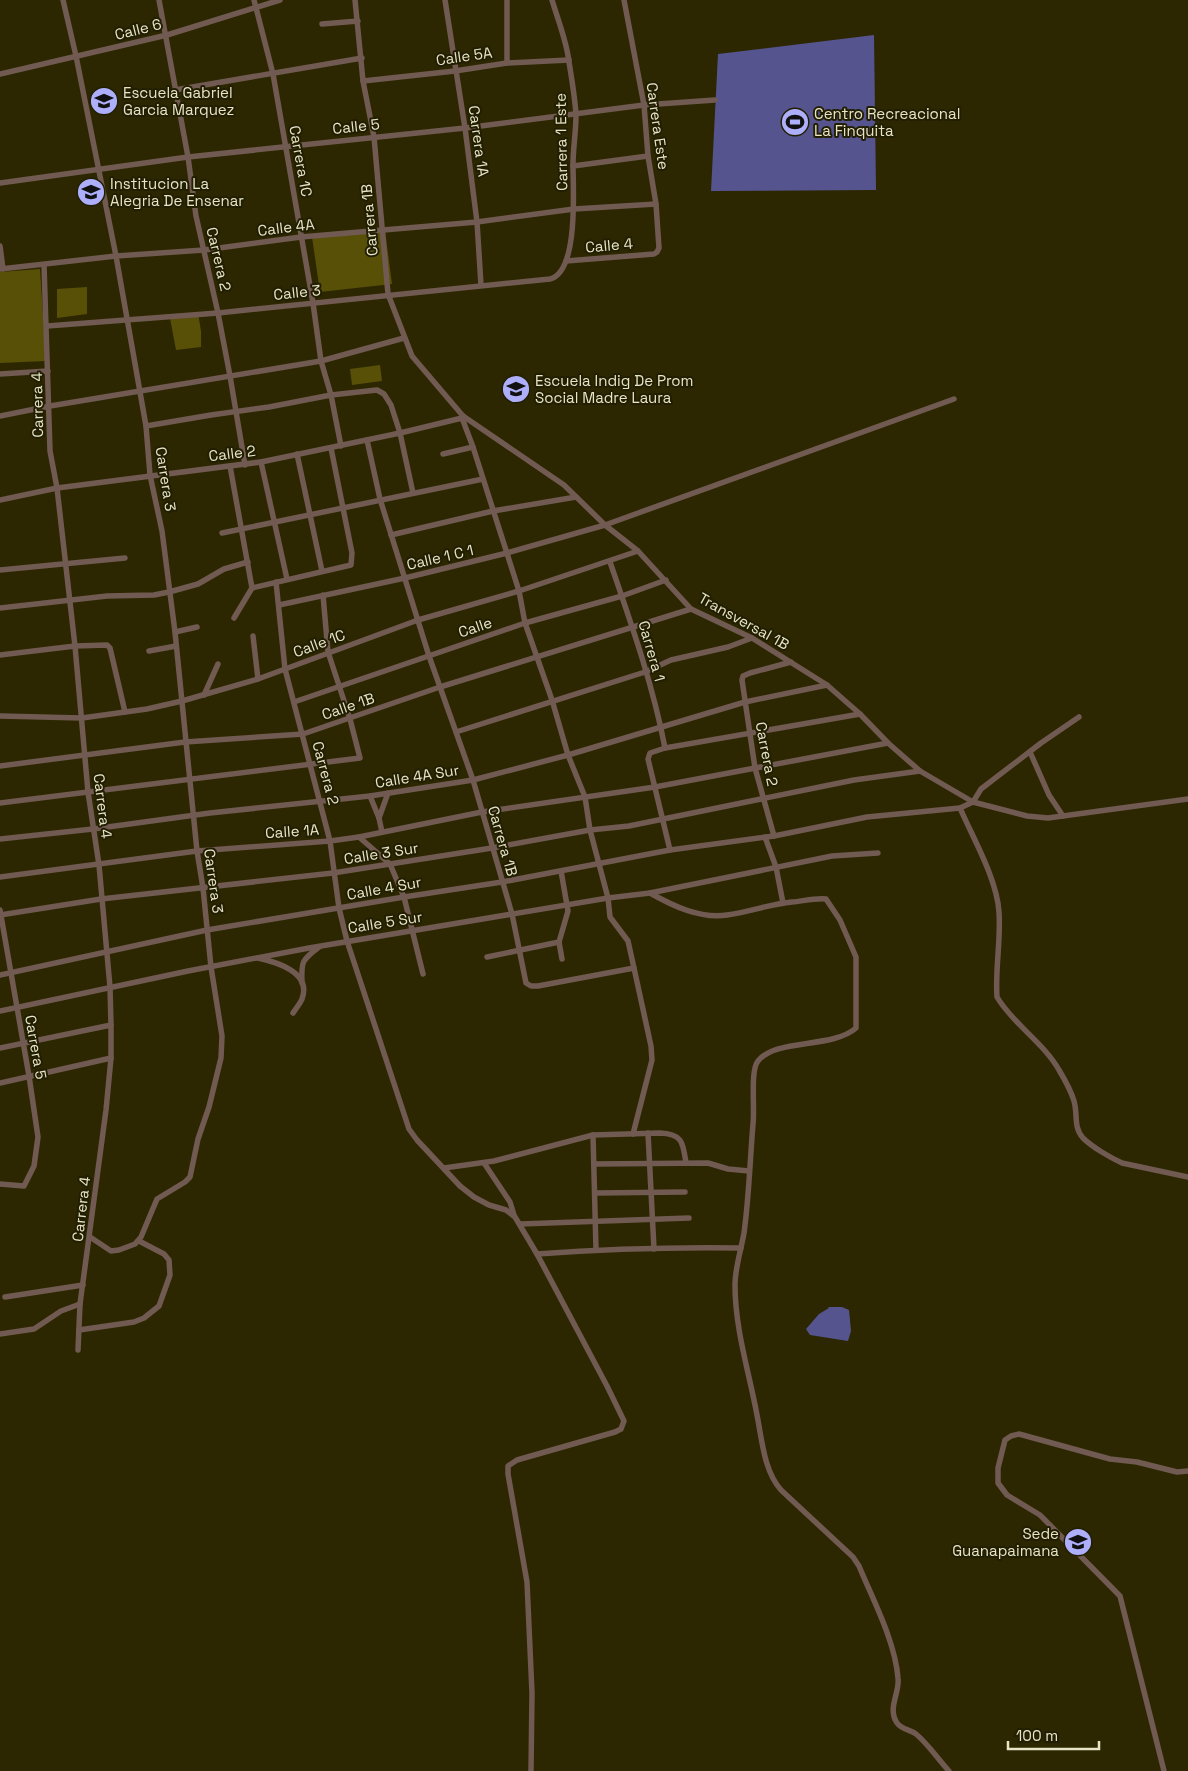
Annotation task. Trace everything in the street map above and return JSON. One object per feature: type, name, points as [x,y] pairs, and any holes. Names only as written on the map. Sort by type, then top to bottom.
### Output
[{"type":"street","name":"Carrera 3","points":[[63,0],[100,170],[145,425],[150,475],[162,532],[175,632],[197,851],[203,888],[211,967],[220,1014],[222,1046],[209,1107],[198,1139],[192,1174],[184,1182],[156,1199],[139,1241]]},
{"type":"street","name":"Carrera 2","points":[[159,0],[167,35],[188,157],[196,216],[218,312],[244,465]]},
{"type":"street","name":"Carrera 1C","points":[[254,0],[273,74],[322,364],[342,446]]},
{"type":"street","name":"Calle 6","points":[[0,74],[167,35],[280,0]]},
{"type":"street","name":"Carrera 1B","points":[[355,0],[363,81],[374,137],[388,294],[412,356],[462,417],[473,447],[519,591],[525,623],[536,658],[552,700],[568,755],[585,797],[590,830],[608,898],[610,917],[628,941],[634,968],[530,986],[527,984],[512,914],[482,812],[429,656],[391,535],[366,440]]},
{"type":"street","name":"Carrera 1A","points":[[446,0],[477,222],[480,285]]},
{"type":"street","points":[[507,0],[507,62]]},
{"type":"street","name":"Carrera 1 Este","points":[[552,0],[569,60],[576,115],[573,166],[574,209],[571,240],[566,261]]},
{"type":"street","name":"Carrera Este","points":[[624,0],[644,105],[648,156],[656,204],[659,248],[654,254]]},
{"type":"street","points":[[322,24],[358,21]]},
{"type":"street","points":[[175,90],[362,58]]},
{"type":"street","name":"Calle 5A","points":[[363,81],[507,62],[569,60]]},
{"type":"street","name":"Calle 5","points":[[0,183],[285,145],[465,128],[644,105],[715,100]]},
{"type":"street","points":[[573,166],[648,156]]},
{"type":"street","name":"Calle 4A","points":[[2,269],[116,256],[204,250],[301,237],[477,222],[574,209],[656,204]]},
{"type":"street","points":[[0,246],[2,269]]},
{"type":"street","name":"Calle 4","points":[[566,261],[654,254]]},
{"type":"street","name":"Calle 3","points":[[47,326],[127,321],[550,278],[557,276],[566,261]]},
{"type":"street","name":"Carrera 4","points":[[44,265],[50,451],[57,488],[110,987],[111,1058],[90,1237],[80,1304],[78,1350]]},
{"type":"street","points":[[0,416],[230,376],[322,364],[404,338]]},
{"type":"street","points":[[0,374],[48,370]]},
{"type":"street","points":[[145,425],[236,410],[269,408],[331,395],[372,390],[382,391],[388,400],[400,433],[413,492]]},
{"type":"street","name":"Calle 1 C 1","points":[[279,605],[405,578],[507,553],[605,525],[954,399]]},
{"type":"street","name":"Calle 2","points":[[0,500],[57,488],[261,462],[342,446],[462,417]]},
{"type":"street","name":"Transversal 1B","points":[[462,417],[564,485],[605,525],[638,551],[691,609],[752,638],[827,685],[860,714],[888,743],[920,770],[973,802],[1026,816],[1048,818],[1188,799]]},
{"type":"street","points":[[443,454],[473,447]]},
{"type":"street","points":[[252,588],[349,566],[352,563],[344,508],[331,448]]},
{"type":"street","points":[[297,454],[322,571]]},
{"type":"street","points":[[261,462],[287,579]]},
{"type":"street","points":[[230,466],[252,588],[234,618]]},
{"type":"street","points":[[222,533],[483,479]]},
{"type":"street","points":[[391,535],[493,511],[576,498]]},
{"type":"street","name":"Calle 1C","points":[[0,716],[82,718],[182,701],[285,669],[418,620],[519,591],[610,562],[638,551]]},
{"type":"street","points":[[0,570],[65,562],[126,558]]},
{"type":"street","points":[[0,608],[107,596],[154,595],[198,584],[224,569],[248,562]]},
{"type":"street","name":"Carrera 1","points":[[610,562],[633,628],[665,748]]},
{"type":"street","name":"Calle","points":[[294,702],[525,623],[622,596],[666,580]]},
{"type":"street","name":"Carrera 2","points":[[276,582],[285,669],[330,841],[333,873],[347,941],[409,1129],[454,1180],[474,1196],[489,1205],[506,1210],[515,1217]]},
{"type":"street","points":[[0,803],[360,758],[350,719],[328,652],[323,595]]},
{"type":"street","name":"Calle 1B","points":[[0,766],[185,742],[303,734],[440,687],[691,609]]},
{"type":"street","points":[[175,632],[197,627]]},
{"type":"street","points":[[253,636],[258,678]]},
{"type":"street","points":[[456,732],[645,672],[670,660],[728,647],[752,638]]},
{"type":"street","points":[[0,656],[102,644],[110,648],[125,712]]},
{"type":"street","points":[[149,652],[176,646]]},
{"type":"street","name":"Carrera 2","points":[[774,836],[755,768],[742,680],[743,676],[750,673],[791,662]]},
{"type":"street","points":[[204,695],[218,664]]},
{"type":"street","name":"Calle 4A Sur","points":[[0,840],[194,815],[370,796],[472,780],[568,755],[745,702],[827,685]]},
{"type":"street","points":[[670,850],[648,756],[652,751],[860,714]]},
{"type":"street","points":[[973,802],[981,789],[1079,717]]},
{"type":"street","name":"Calle 1A","points":[[0,877],[197,851],[359,837],[482,812],[655,787],[888,743]]},
{"type":"street","points":[[1030,752],[1049,795],[1063,816]]},
{"type":"street","name":"Calle 3 Sur","points":[[0,913],[101,899],[333,873],[492,848],[590,830],[629,826],[854,780],[920,770]]},
{"type":"street","points":[[379,818],[388,793]]},
{"type":"street","points":[[370,796],[379,818],[382,832]]},
{"type":"street","name":"Calle 4 Sur","points":[[0,975],[207,930],[502,882],[670,850],[774,836],[867,816],[960,808],[973,802]]},
{"type":"street","points":[[960,808],[993,883],[997,897],[999,913],[997,997],[1002,1005],[1031,1034],[1058,1068],[1074,1101],[1078,1129],[1084,1139],[1122,1163],[1188,1177]]},
{"type":"street","points":[[359,837],[390,864],[404,897],[423,974]]},
{"type":"street","points":[[765,837],[776,867],[783,903]]},
{"type":"street","name":"Calle 5 Sur","points":[[0,1011],[110,987],[347,941],[608,898],[650,893],[832,856],[878,853]]},
{"type":"street","points":[[561,871],[568,906],[559,942],[562,959]]},
{"type":"street","points":[[650,893],[667,903],[690,911],[712,915],[726,915],[783,903],[826,899],[840,920],[856,957],[856,1028],[849,1034],[837,1039],[781,1048],[763,1056],[757,1061],[754,1068],[754,1110],[749,1171],[741,1248],[735,1283],[738,1318],[769,1470],[776,1484],[854,1557],[888,1638],[894,1658],[898,1688],[893,1703],[897,1722],[904,1729],[915,1732],[949,1771]]},
{"type":"street","name":"Carrera 5","points":[[0,913],[12,973],[38,1143],[34,1166],[24,1186],[0,1184]]},
{"type":"street","points":[[488,957],[559,942]]},
{"type":"street","points":[[293,1013],[303,998],[301,966],[309,955],[320,946]]},
{"type":"street","points":[[256,958],[280,964],[293,972],[302,982]]},
{"type":"street","points":[[633,1134],[652,1060],[651,1046],[634,968]]},
{"type":"street","points":[[0,1048],[111,1025]]},
{"type":"street","points":[[0,1083],[111,1058]]},
{"type":"street","points":[[444,1168],[484,1163],[593,1135],[648,1133],[671,1133],[678,1136],[683,1145],[686,1163]]},
{"type":"street","points":[[648,1133],[654,1249]]},
{"type":"street","points":[[593,1135],[596,1250]]},
{"type":"street","points":[[484,1163],[510,1202],[515,1217],[537,1254],[624,1421],[621,1429],[615,1432],[517,1460],[508,1466],[527,1582],[532,1693],[531,1771]]},
{"type":"street","points":[[594,1164],[712,1164],[728,1169],[749,1171]]},
{"type":"street","points":[[595,1193],[685,1192]]},
{"type":"street","points":[[520,1224],[689,1218]]},
{"type":"street","points":[[79,1330],[134,1322],[144,1318],[159,1306],[170,1275],[169,1260],[164,1254],[139,1241],[132,1246],[114,1251],[107,1249],[90,1237]]},
{"type":"street","points":[[537,1254],[696,1247],[741,1248]]},
{"type":"street","points":[[5,1297],[83,1285]]},
{"type":"street","points":[[0,1334],[34,1330],[61,1311],[80,1304]]},
{"type":"street","points":[[1164,1771],[1120,1596],[1040,1515],[1007,1495],[998,1483],[998,1468],[1005,1440],[1019,1434],[1110,1459],[1137,1462],[1177,1472],[1188,1471]]},
{"type":"shaded area","name":"Centro Recreacional La Finquita","points":[[874,35],[876,190],[711,191],[718,54]]},
{"type":"shaded area","points":[[385,230],[392,284],[320,292],[312,237]]},
{"type":"shaded area","points":[[40,269],[46,361],[0,363],[0,272]]},
{"type":"shaded area","points":[[87,287],[87,314],[57,318],[57,289]]},
{"type":"shaded area","points":[[198,313],[201,347],[176,350],[170,318]]},
{"type":"shaded area","points":[[380,365],[382,381],[352,385],[350,369]]},
{"type":"shaded area","points":[[828,1307],[842,1307],[849,1310],[851,1331],[848,1341],[810,1335],[806,1329]]},
{"type":"place","name":"Escuela Gabriel Garcia Marquez","points":[[104,101]]},
{"type":"place","name":"Centro Recreacional La Finquita","points":[[795,122]]},
{"type":"place","name":"Institucion La Alegria De Ensenar","points":[[91,192]]},
{"type":"place","name":"Escuela Indig De Prom Social Madre Laura","points":[[516,389]]},
{"type":"place","name":"Sede Guanapaimana","points":[[1078,1542]]}]
